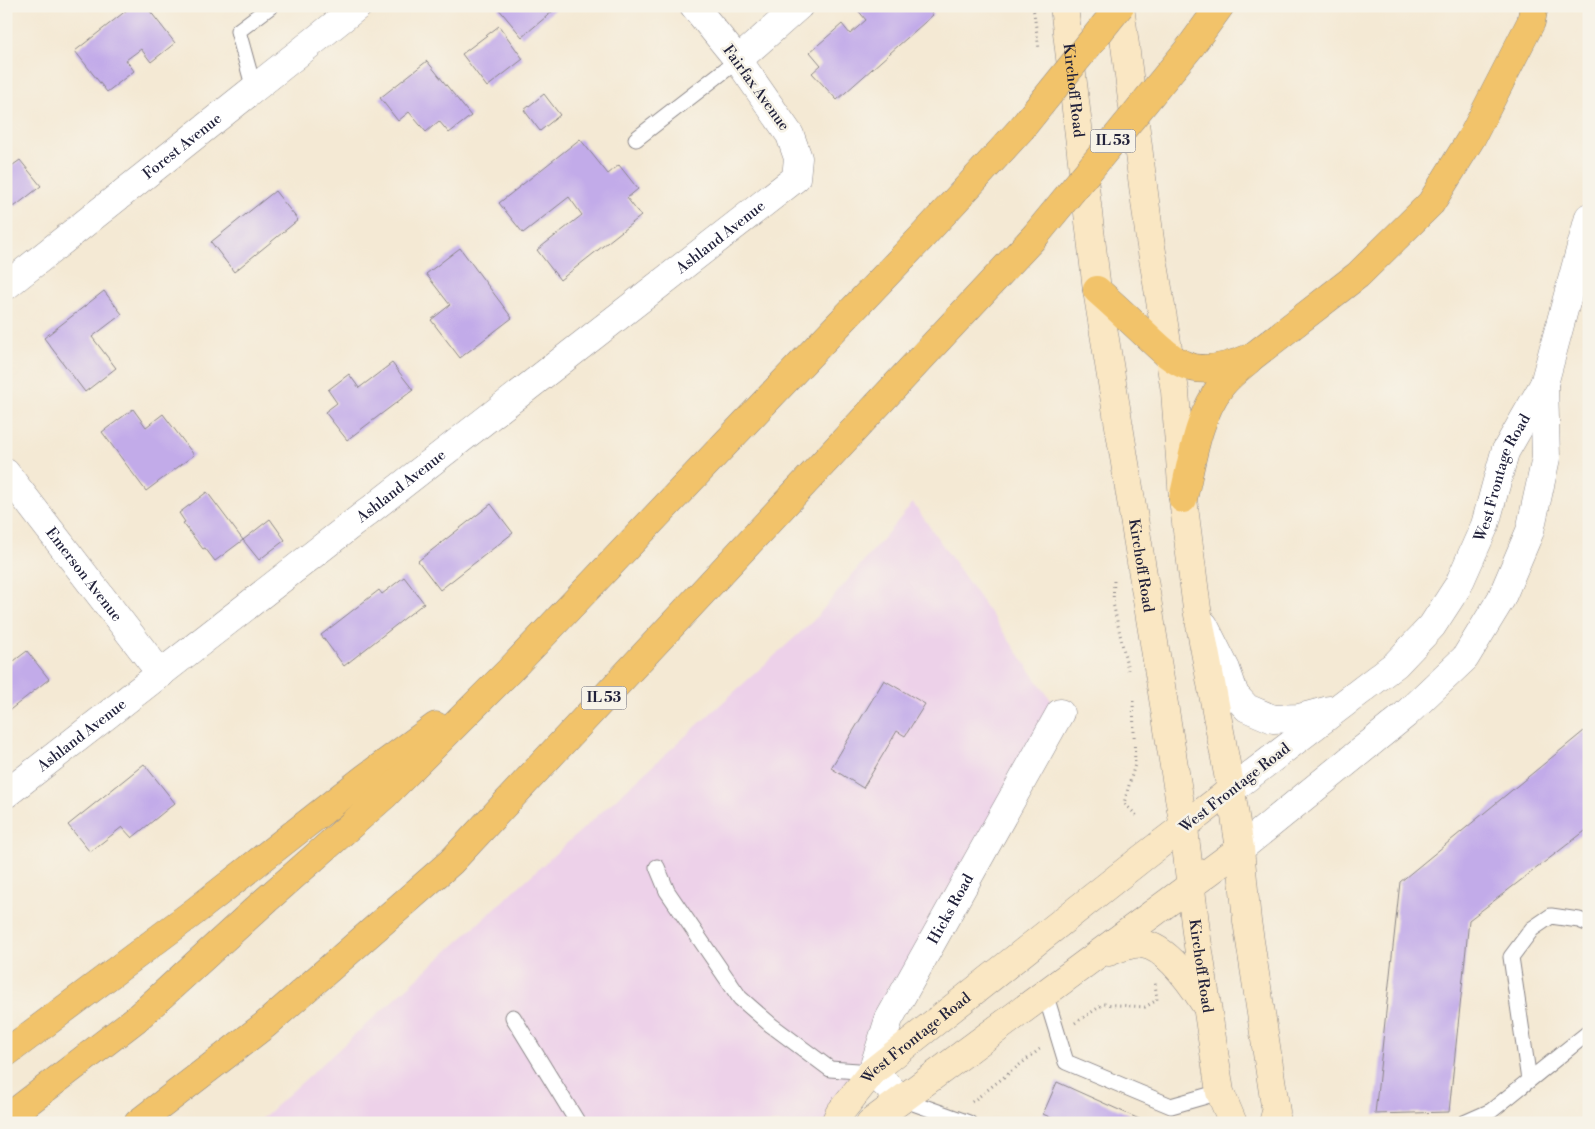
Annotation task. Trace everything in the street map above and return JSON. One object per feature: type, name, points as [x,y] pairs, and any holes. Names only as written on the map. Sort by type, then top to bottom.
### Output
[{"type":"highway","points":[[6,1119],[136,1019],[384,796],[509,671],[922,238],[1022,129],[1120,6]]},
{"type":"highway","name":"IL 53","points":[[138,1123],[265,1025],[452,862],[1035,236],[1191,46],[1220,6]]},
{"type":"highway","points":[[1183,499],[1205,414],[1221,387],[1236,370],[1358,275],[1431,203],[1472,137],[1530,22],[1534,6]]},
{"type":"highway","points":[[1098,290],[1169,356],[1186,366],[1208,368],[1236,364],[1252,357]]},
{"type":"highway","points":[[6,1052],[194,912],[365,778],[509,671]]},
{"type":"highway","points":[[169,1123],[265,1025]]},
{"type":"main road","name":"Kirchoff Road","points":[[1064,6],[1098,290],[1184,828],[1196,932],[1220,1092],[1233,1123]]},
{"type":"main road","points":[[1120,6],[1150,240],[1175,391],[1183,499],[1197,610],[1231,790],[1240,849],[1247,921],[1276,1112],[1273,1123]]},
{"type":"main road","name":"West Frontage Road","points":[[835,1123],[839,1114],[872,1072],[1231,790]]},
{"type":"main road","name":"West Frontage Road","points":[[870,1123],[1240,849]]},
{"type":"main road","points":[[1094,956],[1127,946],[1142,944],[1156,950],[1177,966],[1191,982],[1208,1008]]},
{"type":"street","name":"Forest Avenue","points":[[6,286],[358,6]]},
{"type":"street","name":"Fairfax Avenue","points":[[694,6],[738,60],[790,135],[798,158],[796,178]]},
{"type":"street","points":[[738,60],[799,6]]},
{"type":"street","name":"Ashland Avenue","points":[[6,794],[796,178]]},
{"type":"street","name":"West Frontage Road","points":[[1231,790],[1396,664],[1432,626],[1458,586],[1485,525],[1505,452],[1544,384],[1589,217]]},
{"type":"street","name":"West Frontage Road","points":[[1240,849],[1405,715],[1465,658],[1502,599],[1530,531],[1546,458],[1544,384]]},
{"type":"street","name":"Emerson Avenue","points":[[6,473],[161,674]]},
{"type":"street","points":[[1197,610],[1226,669],[1235,695],[1248,708],[1273,719],[1300,718],[1340,706]]},
{"type":"street","name":"Hicks Road","points":[[872,1072],[889,1019],[1060,713]]},
{"type":"street","points":[[872,1072],[902,1099]]},
{"type":"lane","points":[[254,89],[238,31],[271,6]]},
{"type":"lane","points":[[636,140],[738,60]]},
{"type":"lane","points":[[657,867],[667,891],[740,998],[771,1025],[830,1069],[872,1072]]},
{"type":"lane","points":[[1529,1080],[1510,957],[1532,929],[1551,916],[1579,920],[1589,924]]},
{"type":"lane","points":[[1045,993],[1066,1062],[1171,1106],[1220,1092]]},
{"type":"lane","points":[[513,1017],[578,1123]]},
{"type":"lane","points":[[1464,1123],[1491,1111],[1589,1032]]},
{"type":"lane","points":[[902,1099],[969,1123]]},
{"type":"shaded area","points":[[913,503],[1060,713],[835,1123],[257,1123],[813,621]]},
{"type":"building","points":[[132,6],[146,6],[175,43],[151,62],[141,49],[126,60],[134,71],[107,92],[75,51]]},
{"type":"building","points":[[500,6],[559,6],[522,37],[498,8]]},
{"type":"building","points":[[860,6],[925,6],[933,15],[837,100],[812,73],[821,65],[810,52],[842,24],[850,34],[866,20],[857,9]]},
{"type":"building","points":[[499,26],[523,59],[487,87],[462,54]]},
{"type":"building","points":[[427,61],[471,116],[449,133],[439,121],[426,132],[409,112],[398,121],[380,98]]},
{"type":"building","points":[[544,94],[560,115],[540,131],[524,110]]},
{"type":"building","points":[[580,139],[608,174],[619,165],[638,189],[627,198],[641,216],[560,280],[537,250],[582,215],[569,197],[523,233],[499,203]]},
{"type":"building","points":[[20,160],[41,186],[14,207],[6,196],[6,170]]},
{"type":"building","points":[[275,191],[298,220],[234,272],[211,242]]},
{"type":"building","points":[[460,248],[512,318],[460,358],[431,320],[450,305],[426,274]]},
{"type":"building","points":[[104,291],[122,314],[92,337],[116,368],[85,392],[44,338]]},
{"type":"building","points":[[392,363],[413,390],[347,440],[325,412],[337,403],[328,390],[349,374],[359,388]]},
{"type":"building","points":[[133,409],[146,427],[163,414],[194,455],[146,491],[102,432]]},
{"type":"building","points":[[207,492],[243,540],[215,561],[183,523],[185,522],[179,513]]},
{"type":"building","points":[[491,504],[513,533],[440,590],[418,561]]},
{"type":"building","points":[[270,519],[285,540],[259,560],[243,540]]},
{"type":"building","points":[[404,577],[424,603],[344,666],[321,635],[379,590],[382,594]]},
{"type":"building","points":[[27,651],[49,679],[6,713],[6,667]]},
{"type":"building","points":[[884,680],[925,704],[905,736],[897,731],[863,788],[831,768]]},
{"type":"building","points":[[1584,731],[1589,737],[1589,828],[1469,920],[1449,1112],[1375,1114],[1400,882]]},
{"type":"building","points":[[144,764],[175,803],[132,838],[122,827],[90,852],[68,825]]},
{"type":"building","points":[[1057,1082],[1148,1123],[1062,1123],[1043,1114]]}]
